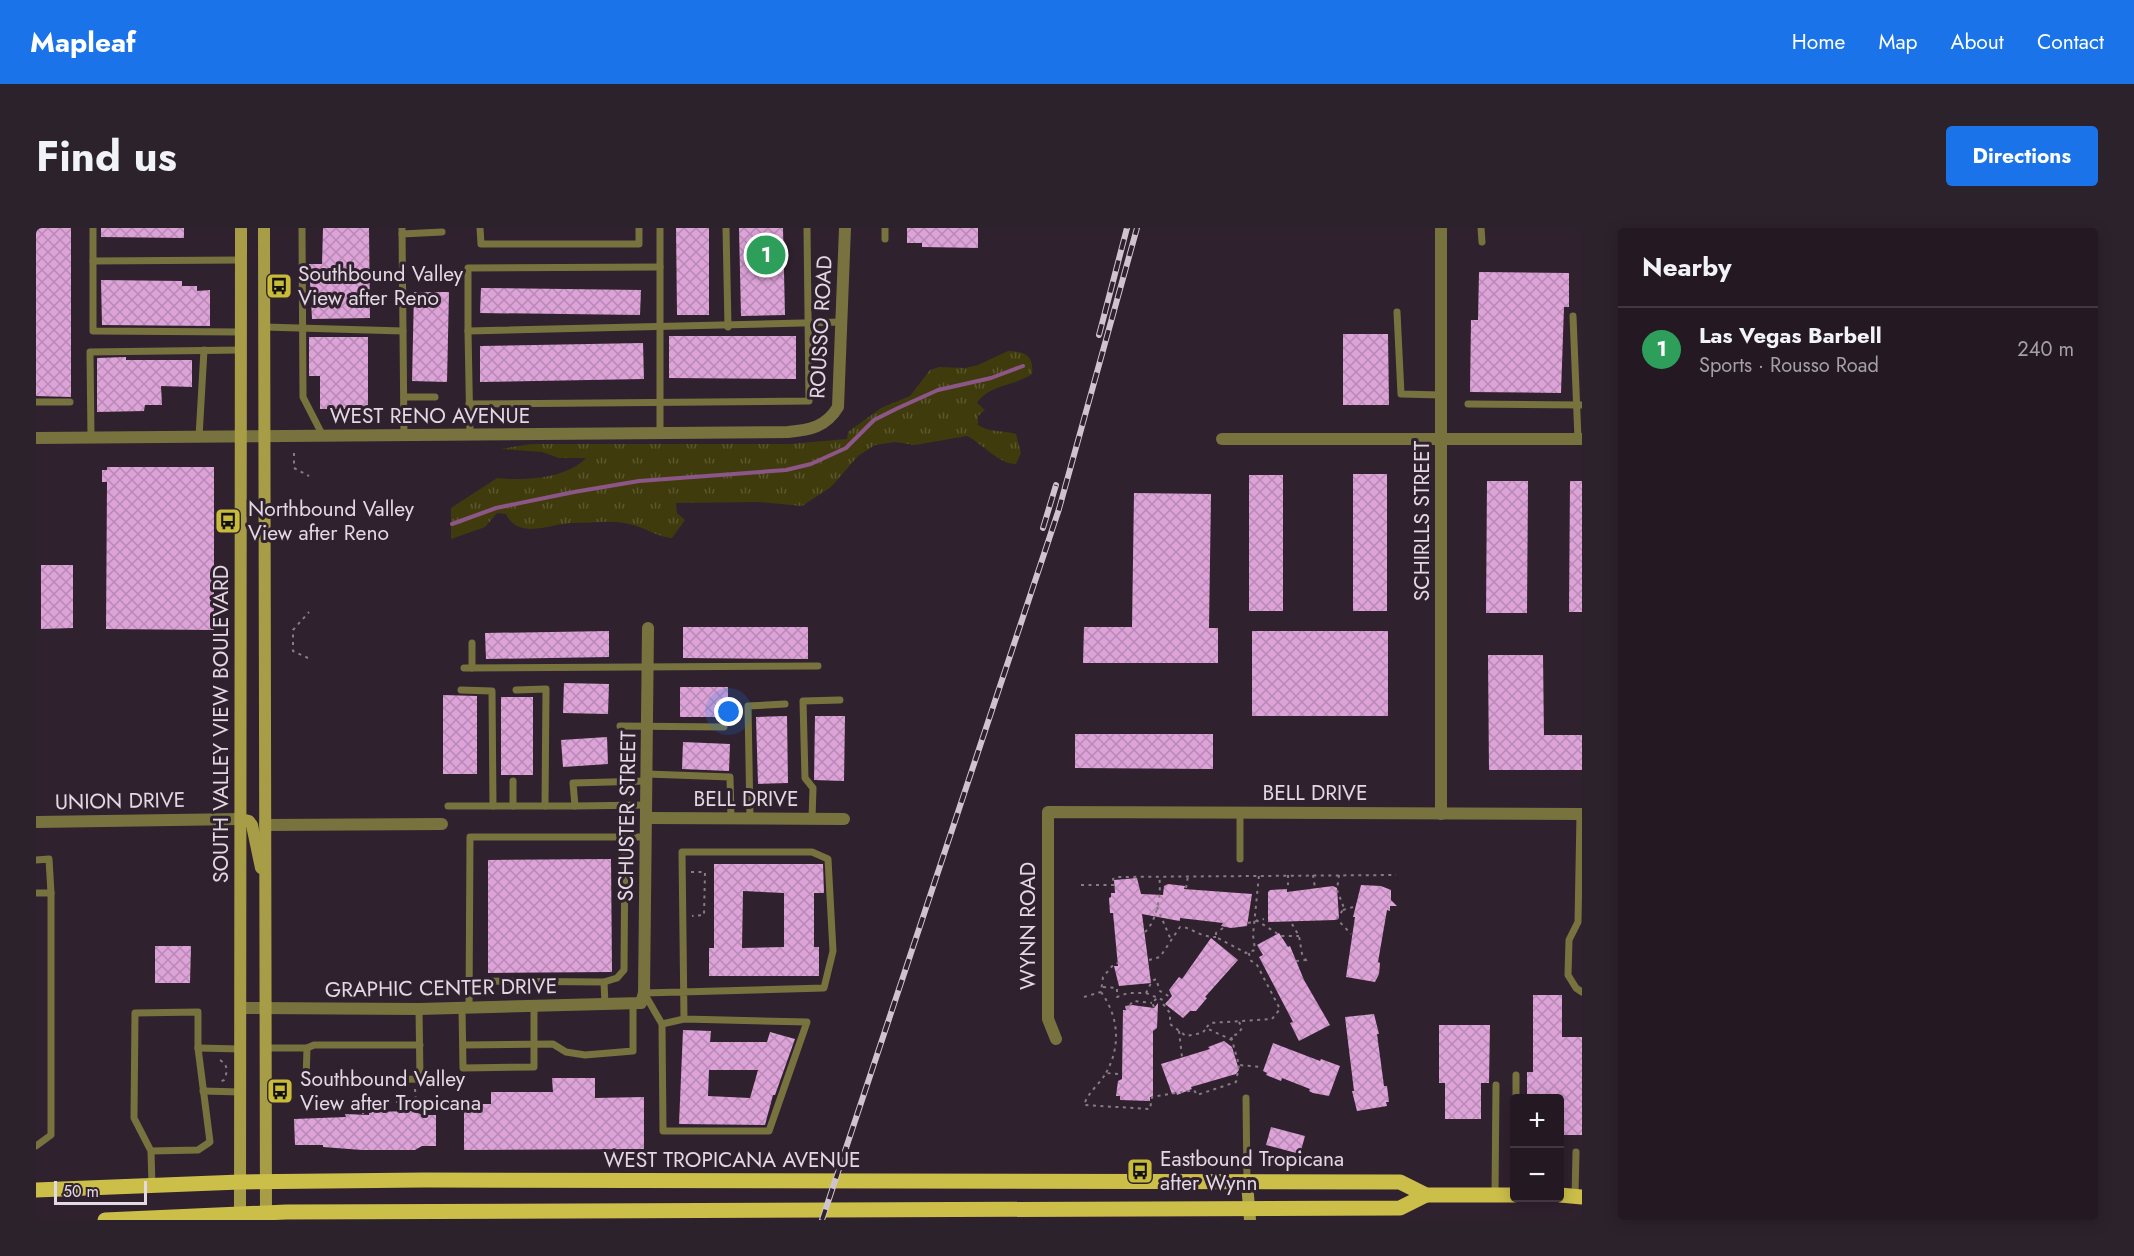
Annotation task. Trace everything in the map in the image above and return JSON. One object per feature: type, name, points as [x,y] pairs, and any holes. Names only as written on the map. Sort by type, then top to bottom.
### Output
[{"type":"main road","name":"SOUTH VALLEY VIEW BOULEVARD","points":[[240,1217],[241,228]]},
{"type":"main road","name":"SOUTH VALLEY VIEW BOULEVARD","points":[[264,228],[266,1216]]},
{"type":"main road","points":[[241,819],[249,821],[252,825],[266,887]]},
{"type":"main road","name":"WEST TROPICANA AVENUE","points":[[36,1190],[266,1181],[1400,1182],[1426,1195],[1510,1195]]},
{"type":"main road","points":[[1247,1183],[1250,1214]]},
{"type":"main road","name":"WEST TROPICANA AVENUE","points":[[105,1220],[266,1216],[1250,1214],[1400,1209],[1426,1195]]},
{"type":"main road","points":[[1564,1195],[1580,1195]]},
{"type":"street","name":"ROUSSO ROAD","points":[[824,424],[838,407],[844,228]]},
{"type":"street","name":"SCHIRLLS STREET","points":[[1441,228],[1441,813]]},
{"type":"street","name":"WEST RENO AVENUE","points":[[36,438],[788,432],[824,424]]},
{"type":"street","points":[[1222,439],[1580,439]]},
{"type":"street","name":"SCHUSTER STREET","points":[[639,1000],[647,812],[648,628]]},
{"type":"street","name":"BELL DRIVE","points":[[647,812],[731,818],[844,819]]},
{"type":"street","name":"BELL DRIVE","points":[[1048,812],[1581,814]]},
{"type":"street","name":"WYNN ROAD","points":[[1048,812],[1047,1019],[1056,1039]]},
{"type":"street","name":"UNION DRIVE","points":[[36,822],[241,819]]},
{"type":"street","points":[[266,825],[442,824]]},
{"type":"street","name":"GRAPHIC CENTER DRIVE","points":[[240,1008],[534,1007],[605,1005],[639,1000]]},
{"type":"lane","points":[[93,228],[93,331],[241,332]]},
{"type":"lane","points":[[302,228],[303,396],[323,436]]},
{"type":"lane","points":[[480,228],[481,244],[639,244],[639,228]]},
{"type":"lane","points":[[660,228],[660,434]]},
{"type":"lane","points":[[726,228],[728,327]]},
{"type":"lane","points":[[469,404],[809,401],[807,228]]},
{"type":"lane","points":[[885,228],[885,239]]},
{"type":"lane","points":[[1481,228],[1482,242]]},
{"type":"lane","points":[[404,436],[402,231],[442,232]]},
{"type":"lane","points":[[93,261],[241,261]]},
{"type":"lane","points":[[470,436],[468,268],[660,267]]},
{"type":"lane","points":[[1397,312],[1401,394],[1441,395]]},
{"type":"lane","points":[[1573,316],[1580,405],[1580,439]]},
{"type":"lane","points":[[468,331],[728,327],[842,322]]},
{"type":"lane","points":[[264,327],[302,330],[403,331]]},
{"type":"lane","points":[[199,437],[204,350]]},
{"type":"lane","points":[[91,437],[90,352],[241,350]]},
{"type":"lane","points":[[404,397],[435,397]]},
{"type":"lane","points":[[36,402],[70,402]]},
{"type":"lane","points":[[1468,404],[1580,405]]},
{"type":"lane","points":[[472,643],[472,668]]},
{"type":"lane","points":[[464,668],[648,665],[818,666]]},
{"type":"lane","points":[[516,690],[546,689],[545,806]]},
{"type":"lane","points":[[461,690],[492,692],[493,806]]},
{"type":"lane","points":[[812,819],[813,788],[805,778],[803,701],[840,700]]},
{"type":"lane","points":[[750,818],[748,706],[785,704]]},
{"type":"lane","points":[[620,726],[724,727]]},
{"type":"lane","points":[[622,745],[622,781]]},
{"type":"lane","points":[[575,806],[573,783],[622,781],[647,777],[730,777],[731,818]]},
{"type":"lane","points":[[513,781],[513,806]]},
{"type":"lane","points":[[448,806],[575,806],[647,812]]},
{"type":"lane","points":[[1240,813],[1240,859]]},
{"type":"lane","points":[[1581,814],[1578,922],[1569,940],[1568,975],[1582,992]]},
{"type":"lane","points":[[534,1007],[534,1067],[463,1068],[465,1008],[469,981],[470,837],[646,837]]},
{"type":"lane","points":[[469,981],[604,982],[617,978],[624,970],[625,837]]},
{"type":"lane","points":[[639,1000],[683,993],[824,988],[833,951],[828,859],[812,852],[682,852],[683,872],[683,993],[684,1019]]},
{"type":"lane","points":[[36,860],[49,860],[51,893],[51,1135],[36,1146]]},
{"type":"lane","points":[[36,893],[51,893]]},
{"type":"lane","points":[[604,982],[605,1005]]},
{"type":"lane","points":[[639,1000],[663,1024],[663,1131],[769,1131],[807,1022],[684,1019],[663,1024]]},
{"type":"lane","points":[[463,1045],[553,1044],[566,1052],[585,1054],[633,1052],[639,1000]]},
{"type":"lane","points":[[306,1048],[306,1081],[420,1079],[419,1009]]},
{"type":"lane","points":[[151,1151],[198,1150],[210,1142],[198,1048],[198,1012],[135,1013],[134,1118],[151,1151],[152,1186]]},
{"type":"lane","points":[[266,1048],[306,1048],[314,1045],[420,1045]]},
{"type":"lane","points":[[198,1048],[240,1049]]},
{"type":"lane","points":[[1516,1075],[1516,1094]]},
{"type":"lane","points":[[1495,1195],[1496,1084]]},
{"type":"lane","points":[[203,1091],[240,1092]]},
{"type":"lane","points":[[1246,1098],[1247,1183]]},
{"type":"lane","points":[[1576,1152],[1580,1195]]},
{"type":"path","points":[[294,453],[294,468],[309,476]]},
{"type":"path","points":[[308,658],[293,651],[293,630],[309,612]]},
{"type":"path","points":[[683,872],[705,872],[704,915],[692,915],[692,926]]},
{"type":"path","points":[[1249,953],[1255,950],[1253,935],[1259,875]]},
{"type":"path","points":[[1288,875],[1288,885]]},
{"type":"path","points":[[1313,875],[1315,888]]},
{"type":"path","points":[[1339,875],[1338,891],[1342,896],[1343,910],[1337,919],[1351,934]]},
{"type":"path","points":[[1081,885],[1113,885],[1113,879],[1116,877],[1396,875]]},
{"type":"path","points":[[1145,932],[1152,924],[1161,885],[1159,876]]},
{"type":"path","points":[[1186,888],[1188,876]]},
{"type":"path","points":[[1156,907],[1171,940]]},
{"type":"path","points":[[1343,910],[1353,907]]},
{"type":"path","points":[[1248,923],[1264,919]]},
{"type":"path","points":[[1256,920],[1281,936],[1299,936]]},
{"type":"path","points":[[1292,924],[1299,936],[1305,960],[1308,963]]},
{"type":"path","points":[[1149,960],[1160,957],[1180,927],[1186,927],[1196,935],[1216,937],[1249,953]]},
{"type":"path","points":[[1216,937],[1216,933],[1223,928]]},
{"type":"path","points":[[1103,987],[1117,988],[1117,997],[1128,993],[1146,993],[1163,1000],[1163,1004],[1170,1013],[1170,1024],[1186,1036],[1202,1033],[1210,1023],[1272,1019],[1280,1009],[1257,964],[1250,960],[1249,953]]},
{"type":"path","points":[[1296,961],[1305,960]]},
{"type":"path","points":[[1101,992],[1103,977],[1114,964],[1118,963]]},
{"type":"path","points":[[1146,993],[1152,981],[1156,980],[1160,991],[1170,997]]},
{"type":"path","points":[[1101,992],[1110,1004],[1117,1038],[1113,1061],[1098,1086],[1088,1095],[1084,1105],[1150,1109],[1152,1097],[1194,1090],[1197,1095],[1236,1082],[1239,1065],[1232,1036],[1238,1034],[1242,1028],[1239,1022]]},
{"type":"path","points":[[1084,997],[1101,992]]},
{"type":"path","points":[[1130,1005],[1133,1001],[1153,1005],[1156,998]]},
{"type":"path","points":[[1206,1028],[1232,1040]]},
{"type":"path","points":[[1179,1031],[1178,1042],[1182,1057]]},
{"type":"path","points":[[214,1083],[224,1080],[226,1075],[225,1063],[220,1060]]},
{"type":"path","points":[[1239,1065],[1261,1067]]},
{"type":"path","points":[[1106,1073],[1118,1074]]},
{"type":"path","points":[[363,1114],[363,1102],[416,1102]]},
{"type":"green space","points":[[1008,351],[1019,352],[1027,356],[1030,359],[1032,374],[988,392],[982,397],[977,403],[985,410],[978,416],[978,425],[987,429],[1016,434],[1021,453],[1016,464],[998,458],[967,436],[915,445],[895,442],[875,445],[858,456],[831,487],[802,506],[759,502],[676,503],[677,513],[685,520],[672,538],[619,522],[573,523],[527,529],[512,522],[506,514],[497,513],[485,527],[451,539],[451,508],[497,478],[544,477],[567,470],[586,458],[559,458],[542,452],[501,449],[531,444],[790,444],[847,439],[848,432],[881,408],[910,396],[930,370],[939,367],[965,368],[978,365]]},
{"type":"building","points":[[36,228],[71,228],[71,397],[36,396]]},
{"type":"building","points":[[101,228],[184,228],[184,238],[101,237]]},
{"type":"building","points":[[323,228],[369,228],[370,318],[312,319],[309,264],[322,264]]},
{"type":"building","points":[[676,228],[709,228],[709,315],[677,315]]},
{"type":"building","points":[[739,228],[783,228],[785,315],[741,316]]},
{"type":"building","points":[[907,228],[978,228],[978,248],[922,247],[922,243],[907,243]]},
{"type":"building","points":[[1479,272],[1569,273],[1569,307],[1564,307],[1561,393],[1470,392],[1471,320],[1478,320]]},
{"type":"building","points":[[101,280],[182,281],[182,286],[197,286],[197,291],[210,290],[210,326],[102,325]]},
{"type":"building","points":[[481,288],[641,290],[640,315],[480,313]]},
{"type":"building","points":[[414,292],[449,292],[447,382],[412,381]]},
{"type":"building","points":[[1343,334],[1388,334],[1389,405],[1343,405]]},
{"type":"building","points":[[669,336],[796,336],[796,379],[669,378]]},
{"type":"building","points":[[309,337],[368,337],[368,409],[320,409],[320,376],[309,376]]},
{"type":"building","points":[[643,343],[644,379],[480,382],[480,346]]},
{"type":"building","points":[[126,357],[126,360],[192,360],[192,387],[161,386],[162,405],[145,405],[144,411],[97,412],[97,358]]},
{"type":"building","points":[[107,467],[214,467],[214,630],[106,629],[107,482],[102,482],[102,470],[107,470]]},
{"type":"building","points":[[1353,474],[1387,474],[1387,611],[1353,611]]},
{"type":"building","points":[[1249,475],[1283,475],[1283,611],[1249,611]]},
{"type":"building","points":[[1487,481],[1528,481],[1527,613],[1486,613]]},
{"type":"building","points":[[1570,481],[1582,481],[1582,612],[1569,612]]},
{"type":"building","points":[[1134,493],[1211,494],[1209,628],[1218,628],[1218,663],[1083,663],[1084,627],[1132,627]]},
{"type":"building","points":[[41,565],[73,565],[73,628],[41,629]]},
{"type":"building","points":[[683,627],[808,627],[808,659],[683,658]]},
{"type":"building","points":[[609,631],[609,657],[486,659],[485,633]]},
{"type":"building","points":[[1252,631],[1388,631],[1388,716],[1252,716]]},
{"type":"building","points":[[1488,655],[1543,655],[1544,735],[1582,735],[1582,770],[1489,770]]},
{"type":"building","points":[[564,683],[609,684],[608,714],[563,713]]},
{"type":"building","points":[[680,687],[728,687],[728,717],[680,717]]},
{"type":"building","points":[[443,695],[477,696],[477,774],[443,774]]},
{"type":"building","points":[[501,697],[533,697],[533,775],[501,775]]},
{"type":"building","points":[[787,716],[788,783],[758,784],[756,717]]},
{"type":"building","points":[[815,716],[845,716],[844,781],[814,780]]},
{"type":"building","points":[[1075,734],[1213,734],[1213,769],[1075,768]]},
{"type":"building","points":[[607,737],[608,764],[563,767],[561,740]]},
{"type":"building","points":[[683,742],[730,744],[729,771],[682,769]]},
{"type":"building","points":[[611,859],[612,972],[488,973],[488,860]]},
{"type":"building","points":[[714,864],[823,864],[824,893],[814,893],[814,947],[819,947],[819,976],[709,976],[709,948],[714,948]],"holes":[[[743,891],[784,893],[784,947],[742,948]]]},
{"type":"building","points":[[1137,878],[1141,894],[1163,895],[1164,886],[1168,884],[1185,886],[1184,889],[1252,894],[1247,926],[1231,928],[1221,926],[1223,923],[1180,918],[1180,921],[1142,914],[1151,983],[1119,986],[1114,966],[1118,966],[1113,913],[1110,913],[1109,898],[1111,893],[1115,893],[1114,880]]},
{"type":"building","points":[[1361,885],[1381,886],[1391,890],[1391,900],[1397,906],[1390,906],[1390,911],[1387,910],[1378,962],[1380,963],[1379,974],[1375,982],[1346,977],[1355,917],[1353,917]]},
{"type":"building","points":[[1333,886],[1337,888],[1339,918],[1268,922],[1268,892],[1270,890],[1287,889],[1287,892]]},
{"type":"building","points":[[1279,933],[1288,947],[1290,946],[1304,980],[1330,1025],[1299,1041],[1290,1023],[1293,1022],[1259,957],[1263,955],[1257,945]]},
{"type":"building","points":[[1211,938],[1238,960],[1205,997],[1207,998],[1196,1011],[1190,1011],[1183,1018],[1165,1004],[1172,996],[1169,990],[1179,977],[1182,979]]},
{"type":"building","points":[[155,946],[191,946],[190,983],[155,983]]},
{"type":"building","points":[[1533,995],[1562,995],[1562,1037],[1582,1037],[1582,1135],[1564,1135],[1564,1094],[1527,1094],[1527,1072],[1533,1072]]},
{"type":"building","points":[[1158,1003],[1157,1028],[1153,1031],[1153,1097],[1150,1097],[1150,1101],[1120,1100],[1120,1096],[1116,1096],[1118,1081],[1122,1079],[1123,1010],[1126,1010],[1125,1006],[1132,1005],[1154,1008]]},
{"type":"building","points":[[1374,1014],[1379,1034],[1377,1034],[1384,1086],[1387,1086],[1389,1102],[1386,1102],[1387,1106],[1357,1111],[1352,1091],[1354,1091],[1345,1017]]},
{"type":"building","points":[[1439,1025],[1490,1025],[1489,1083],[1481,1083],[1481,1119],[1445,1119],[1445,1083],[1439,1083]]},
{"type":"building","points":[[683,1030],[711,1031],[710,1042],[767,1042],[770,1032],[795,1039],[775,1095],[773,1095],[765,1125],[679,1124]],"holes":[[[709,1070],[758,1070],[750,1098],[708,1096]]]},
{"type":"building","points":[[1224,1041],[1232,1047],[1239,1070],[1236,1074],[1191,1087],[1192,1089],[1177,1095],[1176,1092],[1172,1094],[1161,1064],[1210,1049],[1208,1047]]},
{"type":"building","points":[[1273,1043],[1340,1066],[1329,1096],[1313,1093],[1309,1091],[1310,1089],[1282,1078],[1281,1081],[1266,1075],[1267,1073],[1263,1071]]},
{"type":"building","points":[[552,1078],[595,1078],[595,1098],[644,1097],[644,1149],[464,1150],[464,1104],[491,1104],[491,1092],[553,1092]]},
{"type":"building","points":[[414,1111],[422,1115],[436,1115],[436,1146],[422,1146],[415,1150],[362,1150],[323,1147],[323,1145],[295,1145],[294,1119],[346,1117],[345,1114],[369,1115],[369,1112]]},
{"type":"building","points":[[1271,1127],[1305,1136],[1300,1154],[1266,1145]]},
{"type":"waterway","points":[[452,524],[496,508],[639,481],[786,470],[811,464],[846,448],[874,420],[898,408],[938,390],[991,378],[1023,366]]},
{"type":"railway","points":[[1099,335],[1127,228]]},
{"type":"railway","points":[[822,1220],[1059,509],[1137,228]]},
{"type":"railway","points":[[1043,528],[1056,485]]},
{"type":"place","name":"Las Vegas Barbell","points":[[766,255]]},
{"type":"place","name":"Southbound Valley View after Reno","points":[[279,286]]},
{"type":"place","name":"Northbound Valley View after Reno","points":[[228,521]]},
{"type":"place","name":"Southbound Valley View after Tropicana","points":[[280,1091]]},
{"type":"place","name":"Eastbound Tropicana after Wynn","points":[[1140,1171]]}]
